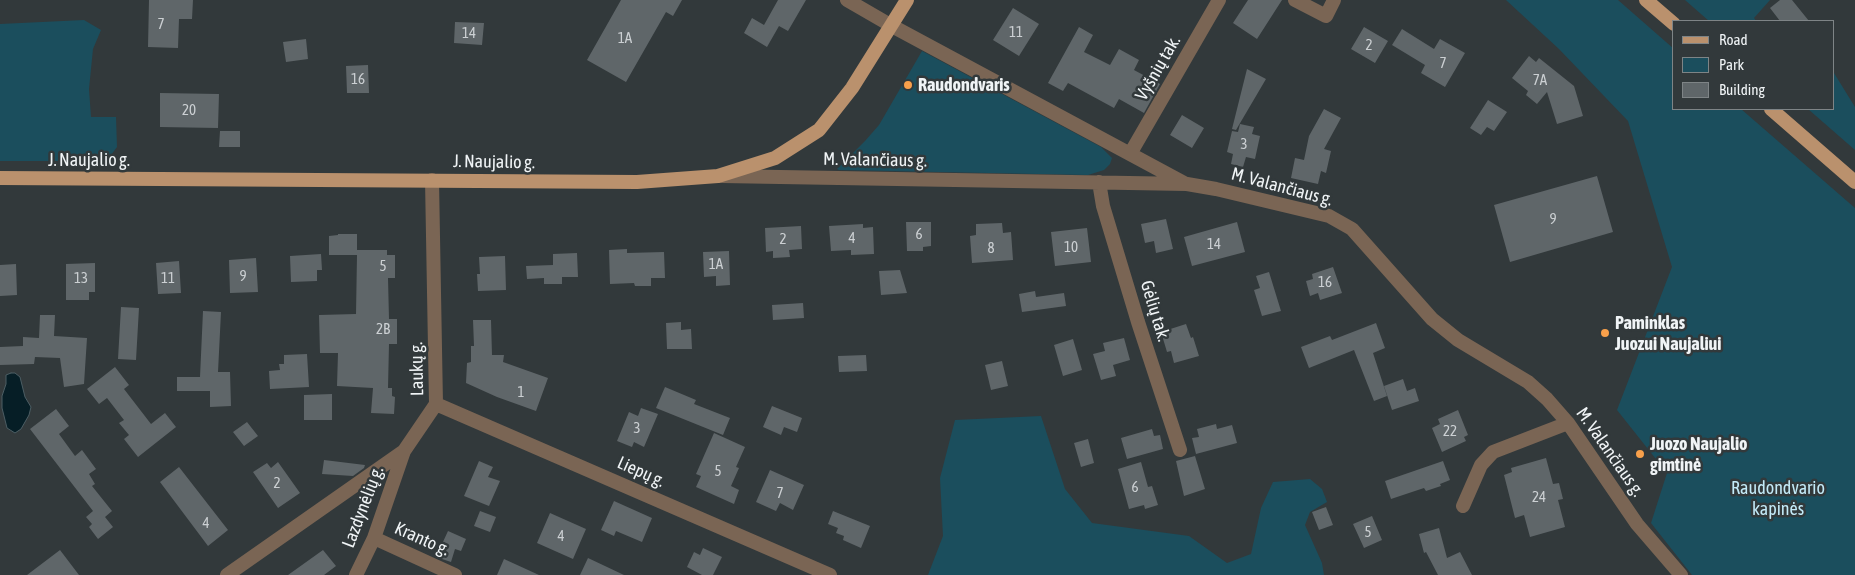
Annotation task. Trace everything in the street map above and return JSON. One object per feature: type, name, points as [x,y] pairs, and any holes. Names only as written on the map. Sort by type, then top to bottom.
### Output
[{"type":"main road","name":"J. Naujalio g.","points":[[0,178],[637,182],[718,176],[775,158],[819,130],[852,88],[907,0]]},
{"type":"main road","points":[[1646,0],[1672,22]]},
{"type":"main road","points":[[1772,110],[1855,182]]},
{"type":"street","points":[[847,0],[1187,184]]},
{"type":"street","name":"Vyšnių tak.","points":[[1130,154],[1219,0]]},
{"type":"street","points":[[1294,0],[1326,16],[1334,0]]},
{"type":"street","name":"M. Valančiaus g.","points":[[718,176],[1187,184],[1329,216],[1352,229],[1432,319],[1458,340],[1528,382],[1547,399],[1568,422],[1637,524],[1681,575]]},
{"type":"street","name":"Laukų g.","points":[[227,575],[404,451],[436,404],[432,180]]},
{"type":"street","name":"Gėlių tak.","points":[[1099,182],[1103,206],[1180,450]]},
{"type":"street","name":"Liepų g.","points":[[436,404],[824,574]]},
{"type":"street","points":[[1462,506],[1481,465],[1493,452],[1568,422]]},
{"type":"street","name":"Lazdynėlių g.","points":[[356,575],[374,538],[404,451]]},
{"type":"street","name":"Kranto g.","points":[[374,538],[456,575]]},
{"type":"green space","name":"Raudondvario kapinės","points":[[1506,0],[1618,0],[1672,47],[1672,110],[1742,110],[1855,208],[1855,575],[1692,575],[1651,523],[1667,473],[1617,410],[1672,267],[1628,121],[1559,49]]},
{"type":"green space","points":[[1685,0],[1770,0],[1754,18],[1755,20],[1708,20]]},
{"type":"green space","points":[[84,20],[101,30],[93,49],[89,89],[91,117],[116,117],[117,147],[111,155],[98,161],[0,161],[0,24]]},
{"type":"green space","points":[[922,51],[1101,147],[1112,158],[1110,164],[1104,170],[1088,175],[837,169],[879,125]]},
{"type":"green space","points":[[1835,75],[1855,107],[1855,150],[1809,110],[1835,110]]},
{"type":"green space","points":[[1041,416],[1065,489],[1092,523],[1189,536],[1227,563],[1251,554],[1261,508],[1273,482],[1310,479],[1322,489],[1327,502],[1310,512],[1305,525],[1322,563],[1324,575],[928,575],[943,536],[940,478],[955,420]]},
{"type":"shaded area","points":[[15,373],[20,377],[25,397],[31,407],[21,429],[15,433],[7,428],[2,408],[6,375]]},
{"type":"building","points":[[149,0],[193,0],[192,19],[179,19],[178,48],[148,47]]},
{"type":"building","points":[[621,0],[682,0],[673,16],[666,12],[626,82],[587,60]]},
{"type":"building","points":[[778,0],[806,0],[788,31],[779,26],[767,47],[744,33],[752,18],[764,25]]},
{"type":"building","points":[[1248,0],[1282,0],[1257,39],[1233,23]]},
{"type":"building","points":[[1780,0],[1792,0],[1808,20],[1779,20],[1770,8]]},
{"type":"building","points":[[1013,8],[1039,24],[1019,56],[993,40]]},
{"type":"building","points":[[455,22],[484,23],[482,45],[454,43]]},
{"type":"building","points":[[1079,27],[1093,35],[1084,52],[1110,65],[1119,49],[1139,60],[1134,70],[1160,84],[1144,113],[1119,99],[1114,108],[1068,83],[1063,91],[1048,83]]},
{"type":"building","points":[[1364,27],[1388,41],[1375,63],[1351,49]]},
{"type":"building","points":[[1402,29],[1434,49],[1440,39],[1465,53],[1445,87],[1421,73],[1425,65],[1392,45]]},
{"type":"building","points":[[306,39],[308,59],[286,62],[283,42]]},
{"type":"building","points":[[1529,56],[1536,62],[1539,58],[1574,86],[1583,116],[1557,124],[1547,92],[1537,104],[1526,95],[1528,91],[1512,78]]},
{"type":"building","points":[[368,65],[369,93],[347,93],[346,66]]},
{"type":"building","points":[[1247,69],[1266,79],[1236,130],[1232,129]]},
{"type":"building","points":[[160,93],[219,94],[218,128],[160,127]]},
{"type":"building","points":[[1488,100],[1507,112],[1494,131],[1487,127],[1481,135],[1470,128]]},
{"type":"building","points":[[1324,109],[1341,118],[1324,149],[1331,151],[1326,173],[1321,171],[1318,184],[1291,178],[1295,158],[1304,160],[1309,136]]},
{"type":"building","points":[[1182,115],[1204,128],[1192,148],[1170,135]]},
{"type":"building","points":[[1240,124],[1254,127],[1252,134],[1260,136],[1255,159],[1246,157],[1243,167],[1231,164],[1233,154],[1227,152],[1232,131],[1238,132]]},
{"type":"building","points":[[220,131],[240,131],[240,147],[219,147]]},
{"type":"building","points":[[1597,176],[1613,232],[1510,262],[1494,205]]},
{"type":"building","points":[[1166,219],[1173,249],[1156,253],[1154,241],[1145,243],[1141,224]]},
{"type":"building","points":[[906,222],[931,222],[931,246],[923,247],[923,251],[907,251]]},
{"type":"building","points":[[1237,222],[1245,252],[1192,266],[1184,237]]},
{"type":"building","points":[[1002,223],[1003,233],[1011,232],[1013,260],[972,263],[970,236],[976,235],[976,224]]},
{"type":"building","points":[[863,224],[863,228],[873,227],[874,254],[851,255],[851,250],[831,251],[829,226]]},
{"type":"building","points":[[801,226],[802,249],[789,250],[790,257],[773,258],[773,251],[766,252],[765,228]]},
{"type":"building","points":[[1087,228],[1091,262],[1055,266],[1051,232]]},
{"type":"building","points":[[357,234],[357,250],[387,250],[387,255],[395,255],[395,278],[388,278],[389,319],[397,319],[397,344],[389,344],[388,388],[392,388],[392,396],[395,397],[394,414],[371,413],[373,388],[337,386],[338,353],[320,353],[319,315],[356,314],[357,255],[329,255],[329,236]]},
{"type":"building","points":[[627,249],[627,253],[664,252],[665,278],[651,278],[651,286],[635,286],[634,283],[610,284],[609,250]]},
{"type":"building","points":[[729,251],[730,285],[716,286],[716,276],[704,277],[703,252]]},
{"type":"building","points":[[577,253],[578,277],[562,277],[562,284],[544,284],[544,278],[527,279],[526,266],[553,265],[553,254]]},
{"type":"building","points":[[321,254],[322,270],[317,270],[317,281],[291,282],[290,256]]},
{"type":"building","points":[[505,256],[506,290],[478,291],[479,257]]},
{"type":"building","points":[[256,258],[258,292],[230,293],[229,260]]},
{"type":"building","points":[[179,261],[181,293],[158,294],[156,263]]},
{"type":"building","points":[[95,263],[95,292],[89,292],[89,300],[66,300],[66,264]]},
{"type":"building","points":[[16,264],[17,295],[0,296],[0,265]]},
{"type":"building","points":[[1333,267],[1342,293],[1320,300],[1318,293],[1310,296],[1306,281],[1313,279],[1312,274]]},
{"type":"building","points":[[900,270],[907,293],[881,295],[879,271]]},
{"type":"building","points":[[1269,272],[1281,311],[1262,316],[1254,290],[1260,288],[1256,276]]},
{"type":"building","points":[[1035,291],[1036,297],[1064,293],[1066,306],[1022,312],[1019,294]]},
{"type":"building","points":[[803,303],[804,318],[773,320],[772,305]]},
{"type":"building","points":[[121,307],[139,308],[136,360],[118,359]]},
{"type":"building","points":[[203,311],[221,312],[218,372],[230,372],[231,406],[210,407],[210,391],[177,391],[177,377],[200,377]]},
{"type":"building","points":[[40,315],[55,315],[54,336],[87,338],[84,384],[64,387],[60,358],[35,357],[34,364],[0,365],[0,347],[23,346],[23,337],[39,338]]},
{"type":"building","points":[[473,320],[491,320],[492,355],[504,355],[503,362],[548,378],[536,411],[466,383],[467,363],[471,362],[471,346],[474,346]]},
{"type":"building","points":[[681,322],[681,330],[691,329],[692,349],[667,349],[666,323]]},
{"type":"building","points":[[1376,323],[1385,348],[1373,353],[1387,396],[1374,401],[1354,350],[1309,368],[1301,347],[1330,336],[1332,340]]},
{"type":"building","points":[[1186,324],[1191,338],[1193,337],[1199,356],[1174,363],[1171,351],[1167,352],[1161,332]]},
{"type":"building","points":[[1124,338],[1130,360],[1113,365],[1116,376],[1101,380],[1093,354],[1105,351],[1103,343]]},
{"type":"building","points":[[1073,339],[1082,370],[1063,376],[1054,345]]},
{"type":"building","points":[[307,354],[309,387],[270,389],[269,371],[280,370],[279,364],[284,364],[284,355]]},
{"type":"building","points":[[866,355],[867,371],[839,372],[838,356]]},
{"type":"building","points":[[1002,361],[1008,386],[991,390],[985,365]]},
{"type":"building","points":[[115,367],[129,385],[124,389],[151,424],[165,413],[176,427],[138,457],[124,439],[129,435],[119,423],[124,420],[107,398],[99,404],[87,389]]},
{"type":"building","points":[[1403,379],[1407,391],[1415,388],[1419,401],[1392,410],[1384,386]]},
{"type":"building","points":[[665,387],[696,400],[694,404],[730,418],[723,435],[656,408]]},
{"type":"building","points":[[332,394],[332,420],[304,420],[304,395]]},
{"type":"building","points":[[772,406],[802,418],[797,432],[784,427],[781,435],[763,427]]},
{"type":"building","points":[[641,408],[658,414],[644,447],[634,442],[632,447],[617,441],[629,412],[638,416]]},
{"type":"building","points":[[56,409],[69,426],[59,434],[75,456],[82,450],[96,469],[89,474],[95,484],[92,486],[112,511],[105,517],[113,527],[98,539],[89,527],[92,524],[86,517],[93,511],[30,429]]},
{"type":"building","points":[[1458,410],[1468,435],[1464,437],[1466,441],[1442,452],[1432,428],[1440,424],[1438,419]]},
{"type":"building","points":[[247,422],[258,436],[244,446],[233,432]]},
{"type":"building","points":[[1216,424],[1217,429],[1232,425],[1237,443],[1196,454],[1192,438],[1199,437],[1197,429]]},
{"type":"building","points":[[1152,429],[1154,436],[1160,435],[1163,449],[1127,459],[1121,438]]},
{"type":"building","points":[[714,433],[745,447],[736,467],[739,468],[731,486],[739,490],[734,504],[696,487],[701,476],[696,474]]},
{"type":"building","points":[[1088,439],[1094,463],[1081,467],[1074,443]]},
{"type":"building","points":[[1195,456],[1205,489],[1184,496],[1176,461]]},
{"type":"building","points":[[1546,458],[1553,484],[1559,483],[1563,499],[1558,500],[1565,527],[1530,537],[1524,515],[1515,518],[1504,475],[1512,472],[1511,468]]},
{"type":"building","points":[[324,460],[365,465],[364,468],[353,476],[322,474]]},
{"type":"building","points":[[479,461],[493,467],[488,477],[500,481],[489,506],[464,496]]},
{"type":"building","points":[[1443,461],[1450,480],[1440,484],[1441,486],[1426,491],[1424,488],[1391,499],[1385,481]]},
{"type":"building","points":[[278,462],[300,493],[278,508],[253,472],[267,463],[271,468]]},
{"type":"building","points":[[1141,462],[1148,487],[1152,486],[1158,505],[1145,509],[1144,505],[1129,509],[1118,469]]},
{"type":"building","points":[[179,467],[228,530],[208,546],[160,482]]},
{"type":"building","points":[[770,470],[804,485],[793,510],[780,503],[776,511],[756,502]]},
{"type":"building","points":[[614,501],[652,518],[642,542],[616,531],[614,536],[601,530]]},
{"type":"building","points":[[1326,507],[1333,525],[1319,530],[1312,512]]},
{"type":"building","points":[[480,511],[496,517],[490,532],[474,526]]},
{"type":"building","points":[[833,511],[870,526],[861,548],[843,540],[844,536],[836,533],[838,528],[828,524]]},
{"type":"building","points":[[550,513],[586,529],[573,559],[537,543]]},
{"type":"building","points":[[1372,516],[1382,540],[1364,548],[1353,524]]},
{"type":"building","points":[[1439,528],[1447,558],[1460,552],[1472,575],[1438,575],[1426,552],[1424,553],[1419,534]]},
{"type":"building","points":[[448,531],[466,539],[461,551],[455,549],[451,562],[436,557]]},
{"type":"building","points":[[703,548],[722,557],[713,575],[702,575],[687,567],[694,552],[700,555]]},
{"type":"building","points":[[60,550],[79,575],[27,575]]},
{"type":"building","points":[[323,550],[336,566],[324,575],[288,575]]},
{"type":"building","points":[[588,558],[624,575],[580,575]]},
{"type":"building","points":[[504,559],[539,575],[497,575]]},
{"type":"place","name":"Raudondvaris","points":[[908,85]]},
{"type":"place","name":"Paminklas Juozui Naujaliui","points":[[1605,333]]},
{"type":"place","name":"Juozo Naujalio gimtinė","points":[[1640,454]]}]
